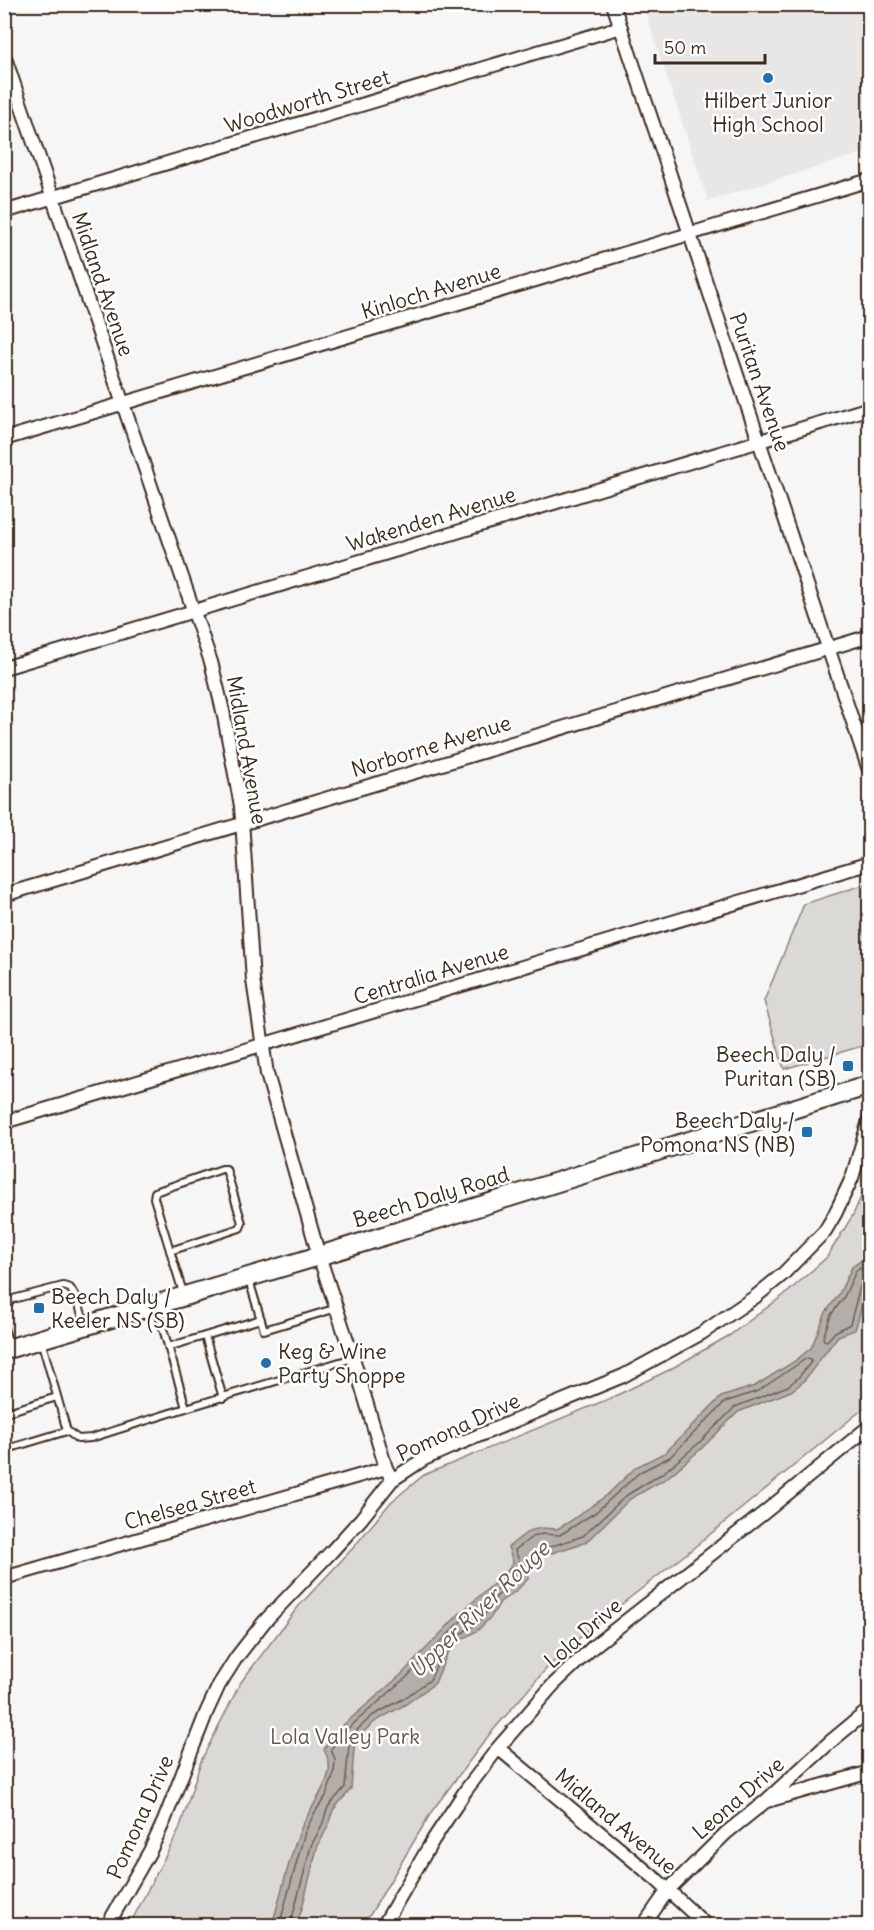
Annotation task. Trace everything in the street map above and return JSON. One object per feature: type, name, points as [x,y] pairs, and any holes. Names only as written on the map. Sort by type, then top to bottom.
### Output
[{"type":"main road","name":"Beech Daly Road","points":[[7,1349],[319,1256],[870,1085]]},
{"type":"street","name":"Puritan Avenue","points":[[613,4],[870,773]]},
{"type":"street","name":"Woodworth Street","points":[[4,212],[621,27]]},
{"type":"street","name":"Midland Avenue","points":[[4,56],[194,611],[223,711],[236,773],[242,823],[253,980],[274,1106],[319,1256],[386,1468],[392,1480]]},
{"type":"street","name":"Kinloch Avenue","points":[[4,439],[870,180]]},
{"type":"street","name":"Wakenden Avenue","points":[[4,668],[870,408]]},
{"type":"street","name":"Norborne Avenue","points":[[4,895],[870,636]]},
{"type":"street","name":"Centralia Avenue","points":[[4,1122],[870,863]]},
{"type":"street","name":"Pomona Drive","points":[[107,1926],[150,1851],[219,1685],[264,1622],[361,1519],[392,1480],[424,1459],[623,1376],[702,1333],[755,1297],[783,1275],[825,1232],[852,1178],[870,1117]]},
{"type":"street","name":"Lola Drive","points":[[383,1926],[432,1840],[466,1790],[498,1748],[553,1685],[594,1646],[765,1512],[870,1426]]},
{"type":"street","name":"Chelsea Street","points":[[4,1578],[386,1468]]},
{"type":"street","name":"Leona Drive","points":[[643,1926],[668,1890],[726,1833],[870,1709]]},
{"type":"street","name":"Midland Avenue","points":[[498,1748],[668,1890],[707,1926]]},
{"type":"street","points":[[765,1801],[870,1772]]},
{"type":"lane","points":[[170,1251],[240,1228],[242,1223],[226,1169],[222,1168],[154,1192],[154,1198],[170,1251],[184,1296]]},
{"type":"lane","points":[[248,1277],[264,1330],[337,1308]]},
{"type":"lane","points":[[4,1307],[14,1299],[63,1286],[70,1288],[77,1299],[85,1326]]},
{"type":"lane","points":[[156,1305],[186,1408]]},
{"type":"lane","points":[[168,1347],[261,1319]]},
{"type":"lane","points":[[4,1328],[7,1349]]},
{"type":"lane","points":[[205,1336],[223,1398]]},
{"type":"lane","points":[[41,1339],[67,1431],[78,1439],[353,1358]]},
{"type":"lane","points":[[4,1413],[57,1397]]},
{"type":"lane","points":[[4,1450],[67,1431]]},
{"type":"shaded area","name":"Hilbert Junior High School","points":[[643,5],[869,5],[869,151],[708,201]]},
{"type":"green space","points":[[869,883],[869,1044],[784,1069],[764,1001],[804,904]]},
{"type":"green space","name":"Lola Valley Park","points":[[869,1178],[869,1404],[691,1550],[586,1632],[546,1669],[489,1735],[432,1811],[364,1925],[129,1926],[179,1830],[201,1761],[241,1682],[298,1607],[353,1548],[391,1502],[424,1475],[611,1398],[669,1370],[730,1335],[788,1292],[827,1257],[853,1215]]},
{"type":"water","name":"Upper River Rouge","points":[[869,1255],[869,1280],[863,1293],[855,1330],[838,1336],[803,1382],[791,1391],[738,1412],[702,1448],[667,1478],[630,1499],[586,1542],[539,1557],[529,1567],[528,1579],[500,1602],[491,1617],[478,1630],[461,1640],[447,1654],[435,1683],[406,1704],[376,1721],[362,1733],[354,1748],[351,1789],[333,1810],[317,1848],[301,1912],[295,1925],[272,1925],[300,1831],[327,1780],[329,1766],[324,1750],[333,1734],[402,1674],[458,1615],[506,1573],[513,1562],[508,1547],[529,1531],[541,1528],[557,1529],[569,1522],[607,1495],[636,1467],[666,1452],[721,1397],[755,1386],[811,1348],[826,1312],[839,1294],[852,1267]]},
{"type":"place","name":"Hilbert Junior High School","points":[[768,78]]},
{"type":"place","name":"Beech Daly / Puritan (SB)","points":[[848,1066]]},
{"type":"place","name":"Beech Daly / Pomona NS (NB)","points":[[807,1132]]},
{"type":"place","name":"Beech Daly / Keeler NS (SB)","points":[[39,1308]]},
{"type":"place","name":"Keg & Wine Party Shoppe","points":[[266,1363]]}]
